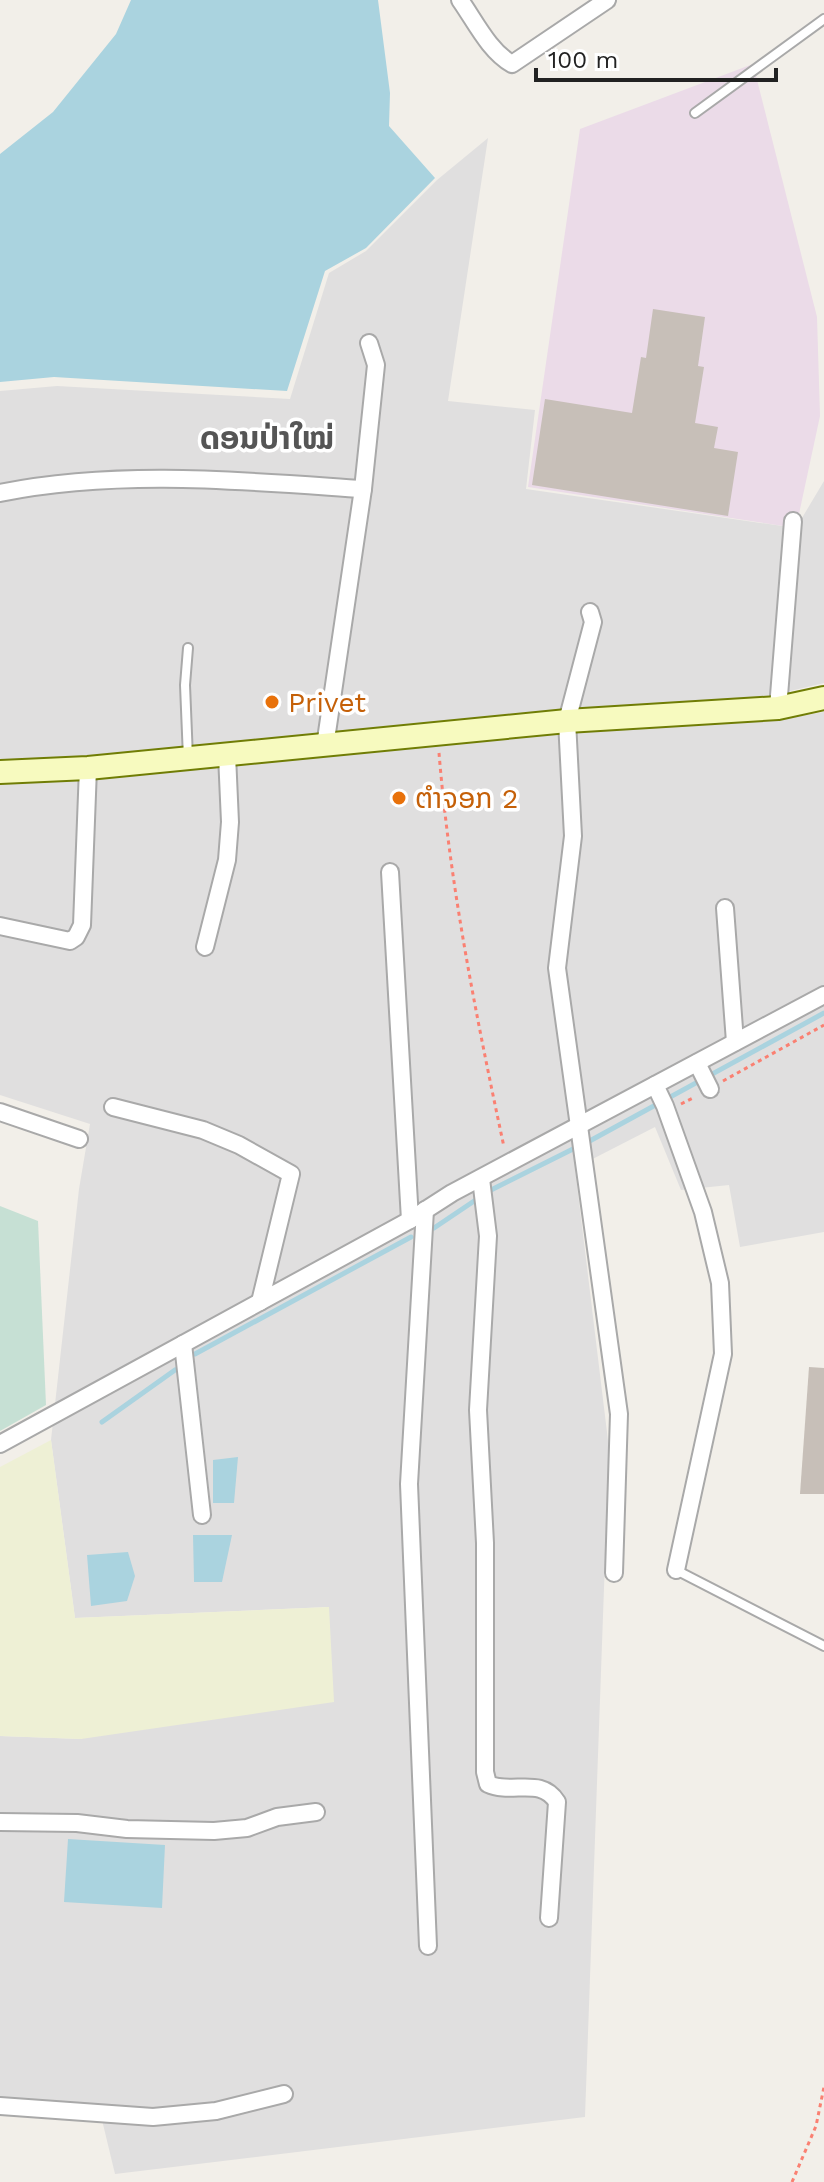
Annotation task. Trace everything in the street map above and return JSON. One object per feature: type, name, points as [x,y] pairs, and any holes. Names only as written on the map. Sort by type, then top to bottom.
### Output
[{"type":"street","points":[[460,0],[490,45],[512,64],[607,0]]},
{"type":"street","points":[[325,746],[363,489],[376,365],[369,343]]},
{"type":"street","points":[[0,493],[100,479],[363,489]]},
{"type":"street","points":[[778,708],[793,521]]},
{"type":"street","points":[[590,612],[593,622],[567,721],[573,836],[557,968],[619,1414],[614,1573]]},
{"type":"street","points":[[0,772],[88,768],[567,721],[778,708],[824,698]]},
{"type":"street","points":[[205,947],[227,860],[230,822],[227,755]]},
{"type":"street","points":[[0,926],[70,941],[76,937],[82,925],[88,768]]},
{"type":"street","points":[[390,872],[410,1220]]},
{"type":"street","points":[[725,908],[735,1042]]},
{"type":"street","points":[[0,1444],[425,1210],[482,1184],[508,1165],[578,1125],[661,1099],[704,1077],[735,1042],[824,995]]},
{"type":"street","points":[[661,1099],[703,1212],[720,1283],[723,1354],[676,1570]]},
{"type":"street","points":[[113,1107],[203,1130],[239,1145],[291,1174],[260,1302]]},
{"type":"street","points":[[0,1112],[79,1139]]},
{"type":"street","points":[[482,1184],[488,1236],[478,1410],[485,1543],[485,1772],[488,1784],[497,1789],[540,1787],[551,1792],[557,1802],[549,1918]]},
{"type":"street","points":[[425,1210],[409,1484],[428,1946]]},
{"type":"street","points":[[183,1344],[202,1515]]},
{"type":"street","points":[[0,1822],[214,1831],[247,1828],[277,1817],[316,1812]]},
{"type":"street","points":[[0,2106],[153,2117],[216,2111],[284,2094]]},
{"type":"lane","points":[[695,113],[824,19]]},
{"type":"lane","points":[[188,648],[185,685],[188,759]]},
{"type":"lane","points":[[676,1570],[824,1646]]},
{"type":"path","points":[[437,733],[446,836],[458,915],[508,1165]]},
{"type":"path","points":[[661,1099],[824,1025]]},
{"type":"path","points":[[792,2182],[816,2126],[824,2087]]},
{"type":"shaded area","points":[[753,64],[817,317],[820,416],[796,528],[528,487],[580,129]]},
{"type":"shaded area","points":[[488,138],[448,401],[535,410],[526,489],[796,528],[824,481],[824,683],[769,696],[592,710],[90,759],[0,763],[0,391],[57,386],[290,399],[329,273],[366,251],[437,180]]},
{"type":"shaded area","points":[[824,712],[824,1232],[740,1247],[729,1185],[681,1190],[655,1127],[575,1168],[609,1449],[585,2117],[115,2174],[102,2120],[0,2107],[0,1736],[81,1739],[328,1607],[75,1618],[51,1440],[79,1189],[90,1124],[0,1095],[0,780],[584,728],[784,719]]},
{"type":"green space","points":[[0,1206],[38,1221],[46,1405],[0,1431]]},
{"type":"green space","points":[[51,1440],[75,1618],[329,1607],[334,1702],[81,1739],[0,1736],[0,1467]]},
{"type":"water","points":[[131,0],[378,0],[390,93],[389,126],[435,178],[366,248],[325,271],[287,391],[54,377],[0,382],[0,154],[53,112],[116,34]]},
{"type":"water","points":[[238,1457],[234,1503],[213,1503],[213,1460]]},
{"type":"water","points":[[193,1535],[232,1535],[222,1582],[194,1582]]},
{"type":"water","points":[[128,1552],[135,1576],[127,1601],[91,1606],[87,1555]]},
{"type":"water","points":[[68,1839],[165,1845],[162,1908],[64,1902]]},
{"type":"building","points":[[653,309],[705,317],[698,366],[704,367],[695,423],[718,427],[714,448],[738,452],[728,516],[532,485],[545,399],[632,413],[641,357],[646,358]]},
{"type":"building","points":[[809,1367],[824,1368],[824,1494],[800,1494]]},
{"type":"waterway","points":[[586,1143],[824,1013]]},
{"type":"waterway","points":[[434,1228],[489,1191],[573,1149]]},
{"type":"waterway","points":[[195,1354],[411,1237]]},
{"type":"waterway","points":[[102,1422],[175,1370]]},
{"type":"place","name":"Privet","points":[[272,702]]},
{"type":"place","name":"ຕຳຈອກ 2","points":[[399,798]]},
{"type":"district","name":"ດອນປ່າໃໝ່","points":[[267,438]]}]
